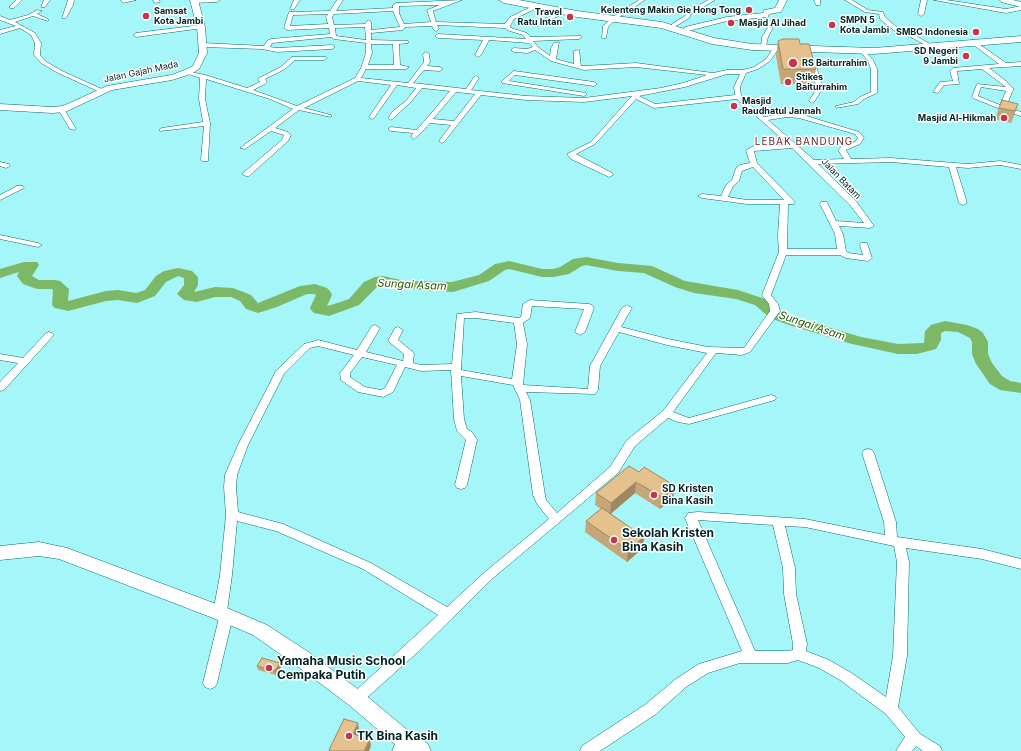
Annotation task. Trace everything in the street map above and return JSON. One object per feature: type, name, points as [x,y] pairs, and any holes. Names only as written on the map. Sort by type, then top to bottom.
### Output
[{"type":"highway","points":[[509,0],[580,13],[672,27],[720,43],[776,48],[808,50],[869,50],[1021,38]]},
{"type":"highway","points":[[509,0],[563,12],[674,25],[726,42],[763,46],[869,50],[927,44],[1021,38]]},
{"type":"main road","points":[[688,29],[727,19],[765,15],[767,12],[778,10],[783,0]]},
{"type":"main road","points":[[1004,0],[1021,6]]},
{"type":"main road","points":[[1009,0],[1021,6]]},
{"type":"main road","name":"Jalan Gajah Mada","points":[[0,107],[34,110],[61,109],[77,104],[102,91],[172,77],[188,72],[196,66],[203,53],[201,27],[194,1]]},
{"type":"main road","points":[[0,553],[39,549],[61,553],[260,630],[356,699],[401,745],[421,751]]},
{"type":"street","points":[[12,7],[19,0]]},
{"type":"street","points":[[43,6],[47,0]]},
{"type":"street","points":[[64,17],[71,0]]},
{"type":"street","points":[[123,1],[132,0]]},
{"type":"street","points":[[194,1],[217,0]]},
{"type":"street","points":[[292,8],[297,0]]},
{"type":"street","points":[[320,65],[332,47],[334,36],[330,14],[340,0]]},
{"type":"street","points":[[438,43],[430,10],[460,0]]},
{"type":"street","points":[[604,37],[605,27],[615,18],[642,0]]},
{"type":"street","points":[[674,25],[686,17],[689,13],[712,0]]},
{"type":"street","points":[[848,0],[870,12],[881,13],[881,15],[899,32],[927,44]]},
{"type":"street","points":[[921,14],[924,0]]},
{"type":"street","points":[[937,0],[1006,11],[1021,6]]},
{"type":"street","points":[[403,26],[396,13],[396,5],[449,3]]},
{"type":"street","points":[[507,26],[512,18],[535,7]]},
{"type":"street","points":[[283,40],[284,35],[287,33],[291,13],[330,14],[396,9]]},
{"type":"street","points":[[536,25],[563,12]]},
{"type":"street","points":[[9,22],[37,13],[46,20]]},
{"type":"street","points":[[0,18],[21,26],[33,34],[38,43],[37,55],[43,62],[60,72],[102,91]]},
{"type":"street","points":[[368,32],[402,29],[403,26],[446,23],[507,26],[509,29],[525,34],[536,48],[553,60],[578,67],[636,65],[713,75]]},
{"type":"street","points":[[288,28],[368,24],[369,53],[365,67],[357,79]]},
{"type":"street","points":[[0,32],[21,26]]},
{"type":"street","points":[[136,35],[201,27]]},
{"type":"street","points":[[763,46],[770,28]]},
{"type":"street","points":[[382,34],[380,35],[383,42]]},
{"type":"street","points":[[437,35],[530,40],[579,37]]},
{"type":"street","points":[[266,48],[270,41],[334,36],[369,42],[406,42]]},
{"type":"street","points":[[478,55],[487,38]]},
{"type":"street","points":[[396,42],[397,67]]},
{"type":"street","points":[[973,42],[1004,65]]},
{"type":"street","points":[[553,60],[554,48],[557,43]]},
{"type":"street","points":[[203,45],[266,48],[277,50],[332,47]]},
{"type":"street","points":[[514,50],[528,50],[536,48]]},
{"type":"street","points":[[243,148],[298,108],[357,79],[382,79],[395,84],[526,98],[636,95],[685,85],[713,75],[727,72],[744,72],[756,68],[768,60],[776,48]]},
{"type":"street","points":[[577,50],[578,67]]},
{"type":"street","points":[[808,50],[820,88],[812,101]]},
{"type":"street","points":[[838,107],[856,103],[874,93],[874,69],[869,50]]},
{"type":"street","points":[[409,85],[427,62],[426,54]]},
{"type":"street","points":[[248,90],[263,83],[264,82],[261,79],[283,68],[294,58],[324,58]]},
{"type":"street","points":[[936,92],[942,83],[957,83],[953,70],[1021,64]]},
{"type":"street","points":[[365,67],[406,67]]},
{"type":"street","points":[[983,67],[1004,82],[1011,90]]},
{"type":"street","points":[[423,68],[440,69]]},
{"type":"street","points":[[188,72],[248,90],[298,108],[328,116]]},
{"type":"street","points":[[636,95],[653,106],[738,97],[737,87],[744,72]]},
{"type":"street","points":[[512,74],[517,74],[595,83],[585,97],[504,82],[512,74]]},
{"type":"street","points":[[203,76],[202,99],[207,123],[204,159]]},
{"type":"street","points":[[467,92],[476,78]]},
{"type":"street","points":[[372,117],[395,84]]},
{"type":"street","points":[[1011,90],[979,85],[976,98],[1021,114]]},
{"type":"street","points":[[391,118],[420,87]]},
{"type":"street","points":[[1002,108],[1011,90]]},
{"type":"street","points":[[390,129],[417,135],[454,91]]},
{"type":"street","points":[[442,141],[480,93]]},
{"type":"street","points":[[609,175],[571,154],[593,143],[636,95]]},
{"type":"street","name":"Jalan Batam","points":[[738,97],[812,162],[852,203],[870,226],[833,223]]},
{"type":"street","points":[[382,103],[404,105]]},
{"type":"street","points":[[61,109],[73,129]]},
{"type":"street","points":[[762,119],[787,115],[800,116],[857,133],[861,138],[858,143],[844,147],[842,150],[849,161]]},
{"type":"street","points":[[428,121],[455,123]]},
{"type":"street","points":[[162,130],[207,123]]},
{"type":"street","points":[[246,174],[285,141],[288,135],[286,132],[270,128]]},
{"type":"street","points":[[702,196],[747,202],[791,202],[754,164],[750,149],[792,146]]},
{"type":"street","points":[[812,162],[891,160],[952,166],[973,166],[1000,163],[1021,167]]},
{"type":"street","points":[[723,199],[730,185],[736,180],[738,170],[754,164]]},
{"type":"street","points":[[952,166],[963,202]]},
{"type":"street","points":[[0,198],[20,188]]},
{"type":"street","points":[[616,328],[667,342],[714,350],[745,351],[749,349],[774,311],[774,304],[766,295],[783,252],[782,236],[784,202]]},
{"type":"street","points":[[824,204],[839,234],[842,252]]},
{"type":"street","points":[[3,237],[38,245]]},
{"type":"street","points":[[783,252],[842,252],[846,255],[868,258],[864,245]]},
{"type":"street","points":[[461,484],[472,440],[461,429],[456,370],[461,315],[496,317],[519,322],[525,318],[528,304],[530,303],[588,307],[590,308],[580,332]]},
{"type":"street","points":[[210,683],[223,615],[232,515],[230,487],[231,475],[243,445],[280,373],[310,344],[324,344],[421,368],[456,370],[518,386],[591,392],[595,366],[627,308]]},
{"type":"street","points":[[519,322],[522,344],[518,386],[525,400],[539,495],[541,501],[556,520]]},
{"type":"street","points":[[375,328],[360,353],[345,373],[345,378],[362,390],[380,394],[389,390],[405,365],[409,353],[393,341],[398,330]]},
{"type":"street","points":[[0,388],[50,335]]},
{"type":"street","points":[[356,699],[448,615],[489,575],[614,470],[631,443],[667,413],[714,350]]},
{"type":"street","points":[[0,357],[24,361]]},
{"type":"street","points":[[667,413],[682,420],[689,420],[771,398]]},
{"type":"street","points":[[868,453],[902,562],[900,656],[891,709]]},
{"type":"street","points":[[232,515],[279,527],[367,566],[409,590],[448,615]]},
{"type":"street","points":[[751,657],[691,518],[692,516],[805,523],[895,542],[982,554],[1021,564]]},
{"type":"street","points":[[783,522],[779,525],[789,568],[790,594],[800,644],[798,654]]},
{"type":"street","points":[[587,751],[651,710],[681,683],[704,668],[740,657],[788,657],[798,654],[824,664],[840,673],[891,709],[915,739],[935,751]]},
{"type":"street","points":[[903,751],[910,742],[915,739]]},
{"type":"building","points":[[783,39],[799,39],[800,44],[809,44],[816,69],[783,69],[778,41]]},
{"type":"building","points":[[1002,100],[1018,104],[1015,111],[999,108]]},
{"type":"building","points":[[629,466],[639,472],[644,467],[675,486],[662,497],[636,482],[611,503],[596,493]]},
{"type":"building","points":[[602,508],[644,537],[628,550],[586,521]]},
{"type":"building","points":[[262,658],[280,663],[275,671],[257,666]]},
{"type":"building","points":[[344,719],[358,723],[353,734],[370,739],[364,751],[329,750]]},
{"type":"waterway","name":"Sungai Asam","points":[[0,274],[24,266],[32,265],[24,276],[28,281],[37,285],[55,284],[61,289],[60,305],[68,306],[106,296],[118,295],[137,298],[150,293],[161,279],[169,274],[178,272],[187,274],[191,277],[191,285],[185,294],[189,297],[197,297],[215,292],[233,293],[246,298],[251,306],[258,308],[272,304],[305,289],[315,289],[322,291],[324,295],[318,308],[319,310],[329,311],[354,302],[369,285],[375,281],[383,280],[405,285],[453,287],[484,278],[500,267],[509,265],[542,273],[553,273],[564,271],[578,262],[586,261],[618,267],[647,269],[680,284],[694,288],[738,295],[760,302],[776,315],[795,322],[858,341],[898,349],[917,349],[930,346],[933,340],[933,331],[937,328],[945,326],[961,328],[972,332],[977,336],[980,342],[980,354],[984,364],[996,380],[1006,386],[1021,388]]},
{"type":"place","name":"Kelenteng Makin Gie Hong Tong","points":[[749,10]]},
{"type":"place","name":"Samsat Kota Jambi","points":[[146,16]]},
{"type":"place","name":"Travel Ratu Intan","points":[[570,17]]},
{"type":"place","name":"Masjid Al Jihad","points":[[731,23]]},
{"type":"place","name":"SMPN 5 Kota Jambi","points":[[832,25]]},
{"type":"place","name":"SMBC Indonesia","points":[[976,32]]},
{"type":"place","name":"SD Negeri 9 Jambi","points":[[966,56]]},
{"type":"place","name":"RS Baiturrahim","points":[[793,63]]},
{"type":"place","name":"Stikes Baiturrahim","points":[[788,82]]},
{"type":"place","name":"Masjid Raudhatul Jannah","points":[[734,106]]},
{"type":"place","name":"Masjid Al-Hikmah","points":[[1004,118]]},
{"type":"place","name":"SD Kristen Bina Kasih","points":[[654,495]]},
{"type":"place","name":"Sekolah Kristen Bina Kasih","points":[[614,540]]},
{"type":"place","name":"Yamaha Music School Cempaka Putih","points":[[269,668]]},
{"type":"place","name":"TK Bina Kasih","points":[[349,736]]},
{"type":"district","name":"LEBAK BANDUNG","points":[[804,142]]}]
